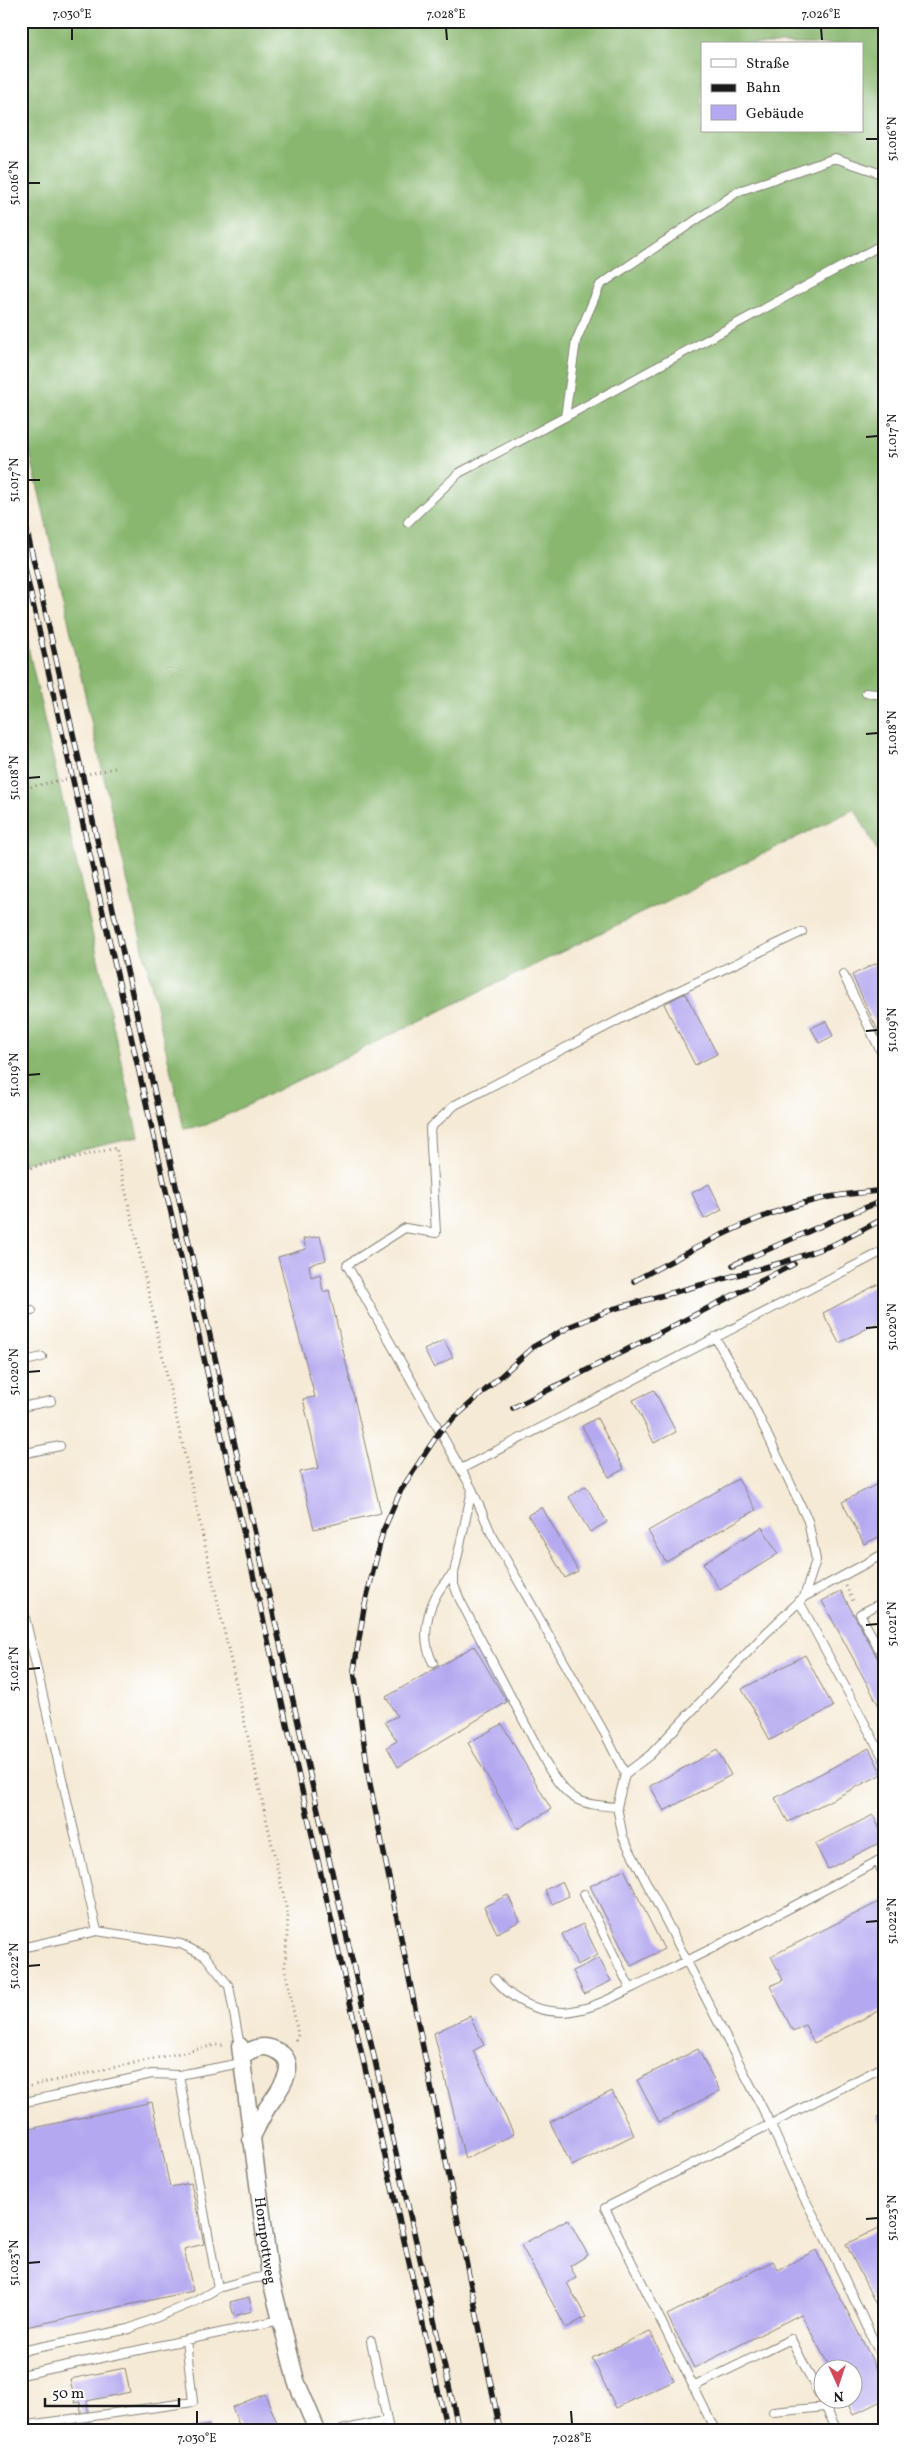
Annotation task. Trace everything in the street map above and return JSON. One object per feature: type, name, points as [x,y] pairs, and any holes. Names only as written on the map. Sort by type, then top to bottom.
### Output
[{"type":"street","points":[[241,2055],[252,2049],[266,2046],[280,2052],[286,2060],[288,2072],[282,2088],[266,2109],[251,2139]]},
{"type":"street","name":"Hornpottweg","points":[[241,2055],[270,2276],[296,2381],[317,2430]]},
{"type":"lane","points":[[566,417],[576,341],[600,285],[739,191],[835,158],[885,175]]},
{"type":"lane","points":[[408,522],[459,473],[566,417],[885,243]]},
{"type":"lane","points":[[866,693],[885,695]]},
{"type":"lane","points":[[625,1774],[491,1533],[472,1489],[347,1265],[406,1228],[436,1233],[430,1128],[455,1105],[644,1007],[802,932]]},
{"type":"lane","points":[[842,974],[885,1060]]},
{"type":"lane","points":[[461,1469],[885,1250]]},
{"type":"lane","points":[[21,1314],[32,1311]]},
{"type":"lane","points":[[715,1337],[751,1400],[808,1521],[816,1560],[802,1599],[885,1761]]},
{"type":"lane","points":[[21,1362],[42,1357]]},
{"type":"lane","points":[[21,1407],[51,1401]]},
{"type":"lane","points":[[21,1454],[60,1446]]},
{"type":"lane","points":[[472,1489],[454,1573],[454,1585],[460,1600],[549,1769],[562,1790],[574,1799],[590,1805],[617,1807]]},
{"type":"lane","points":[[885,1553],[802,1599],[765,1634],[650,1755],[625,1774],[617,1807],[624,1837],[686,1962],[770,2122],[801,2192],[824,2235],[885,2364]]},
{"type":"lane","points":[[433,1663],[427,1650],[425,1635],[427,1620],[445,1581],[454,1573]]},
{"type":"lane","points":[[21,1600],[97,1930]]},
{"type":"lane","points":[[885,1601],[860,1614],[885,1660]]},
{"type":"lane","points":[[495,1979],[513,1998],[532,2009],[563,2012],[588,2008],[686,1962],[885,1857]]},
{"type":"lane","points":[[876,1862],[885,1877]]},
{"type":"lane","points":[[584,1894],[630,1988]]},
{"type":"lane","points":[[21,1948],[97,1930],[182,1944],[205,1956],[229,1986],[241,2055],[179,2075],[152,2074],[21,2103]]},
{"type":"lane","points":[[715,2430],[605,2208],[770,2122],[885,2066]]},
{"type":"lane","points":[[179,2075],[218,2288]]},
{"type":"lane","points":[[21,2351],[129,2329],[196,2301],[218,2288],[250,2279],[270,2276]]},
{"type":"lane","points":[[21,2375],[280,2320]]},
{"type":"lane","points":[[21,2426],[194,2402],[186,2340]]},
{"type":"lane","points":[[693,2387],[791,2340],[814,2385]]},
{"type":"lane","points":[[371,2341],[389,2430]]},
{"type":"lane","points":[[772,2412],[814,2408]]},
{"type":"lane","points":[[826,2408],[837,2430]]},
{"type":"lane","points":[[342,2430],[387,2420]]},
{"type":"path","points":[[21,789],[115,768]]},
{"type":"path","points":[[21,1170],[116,1148],[288,1916],[285,1967],[298,2035],[286,2060]]},
{"type":"green space","points":[[21,21],[885,21],[885,866],[855,809],[206,1125],[184,1129],[21,413]]},
{"type":"green space","points":[[21,616],[138,1137],[21,1164]]},
{"type":"building","points":[[885,959],[885,1046],[852,975]]},
{"type":"building","points":[[685,993],[717,1054],[695,1065],[664,1004]]},
{"type":"building","points":[[826,1021],[833,1036],[819,1043],[811,1028]]},
{"type":"building","points":[[709,1184],[722,1210],[704,1219],[692,1193]]},
{"type":"building","points":[[320,1236],[326,1260],[309,1265],[311,1277],[320,1274],[323,1292],[329,1290],[381,1513],[314,1529],[300,1472],[319,1468],[303,1399],[315,1397],[278,1257],[306,1249],[303,1239]]},
{"type":"building","points":[[882,1282],[885,1288],[885,1319],[839,1343],[823,1313]]},
{"type":"building","points":[[444,1340],[453,1357],[434,1368],[424,1350]]},
{"type":"building","points":[[654,1390],[676,1432],[654,1443],[633,1400]]},
{"type":"building","points":[[597,1418],[624,1469],[609,1477],[582,1426]]},
{"type":"building","points":[[738,1479],[756,1510],[666,1562],[648,1531]]},
{"type":"building","points":[[885,1480],[885,1534],[864,1544],[842,1502]]},
{"type":"building","points":[[586,1486],[607,1522],[590,1532],[569,1497]]},
{"type":"building","points":[[542,1507],[578,1571],[565,1578],[528,1515]]},
{"type":"building","points":[[762,1527],[778,1554],[720,1590],[703,1563]]},
{"type":"building","points":[[841,1591],[885,1672],[885,1717],[822,1601]]},
{"type":"building","points":[[474,1646],[507,1702],[398,1767],[387,1747],[397,1741],[385,1722],[397,1716],[386,1697]]},
{"type":"building","points":[[805,1655],[833,1707],[770,1740],[742,1689]]},
{"type":"building","points":[[502,1724],[551,1809],[518,1829],[468,1743]]},
{"type":"building","points":[[869,1748],[882,1774],[788,1822],[775,1798]]},
{"type":"building","points":[[717,1750],[731,1775],[664,1811],[650,1786]]},
{"type":"building","points":[[873,1815],[885,1840],[828,1869],[815,1844]]},
{"type":"building","points":[[624,1869],[664,1949],[631,1966],[590,1886]]},
{"type":"building","points":[[562,1881],[569,1896],[552,1904],[545,1890]]},
{"type":"building","points":[[508,1895],[520,1921],[497,1933],[484,1907]]},
{"type":"building","points":[[885,1899],[885,2008],[814,2043],[805,2025],[793,2031],[770,1986],[783,1980],[771,1956]]},
{"type":"building","points":[[583,1924],[598,1955],[577,1965],[562,1934]]},
{"type":"building","points":[[599,1958],[611,1981],[584,1994],[573,1971]]},
{"type":"building","points":[[470,2016],[484,2045],[473,2051],[514,2134],[465,2159],[434,2033]]},
{"type":"building","points":[[698,2049],[720,2091],[659,2122],[637,2080]]},
{"type":"building","points":[[612,2091],[634,2135],[572,2166],[550,2122]]},
{"type":"building","points":[[152,2102],[170,2187],[191,2183],[204,2244],[184,2249],[193,2291],[21,2328],[21,2131]]},
{"type":"building","points":[[885,2113],[885,2131],[877,2117]]},
{"type":"building","points":[[568,2219],[588,2255],[570,2266],[576,2278],[567,2283],[586,2317],[566,2328],[521,2245]]},
{"type":"building","points":[[885,2225],[885,2323],[846,2244]]},
{"type":"building","points":[[816,2250],[885,2385],[885,2399],[853,2415],[850,2408],[864,2408],[864,2358],[825,2358],[801,2314],[694,2368],[667,2315],[773,2261],[778,2270]]},
{"type":"building","points":[[249,2297],[252,2311],[234,2316],[230,2302]]},
{"type":"building","points":[[650,2331],[674,2381],[616,2408],[592,2358]]},
{"type":"building","points":[[125,2368],[130,2392],[87,2401],[90,2430],[83,2430],[80,2402],[75,2403],[70,2379]]},
{"type":"building","points":[[265,2394],[280,2430],[241,2430],[232,2407]]},
{"type":"building","points":[[209,2425],[210,2430],[184,2430],[184,2429]]},
{"type":"railway","points":[[21,505],[459,2430]]},
{"type":"railway","points":[[21,551],[447,2430]]},
{"type":"railway","points":[[634,1281],[724,1234],[771,1214],[828,1197],[885,1190]]},
{"type":"railway","points":[[733,1265],[841,1217],[885,1200]]},
{"type":"railway","points":[[500,2430],[369,1779],[354,1670],[364,1608],[383,1531],[401,1490],[440,1431],[533,1347],[571,1326],[613,1309],[784,1262],[835,1244],[885,1218]]},
{"type":"railway","points":[[513,1408],[794,1264]]}]
